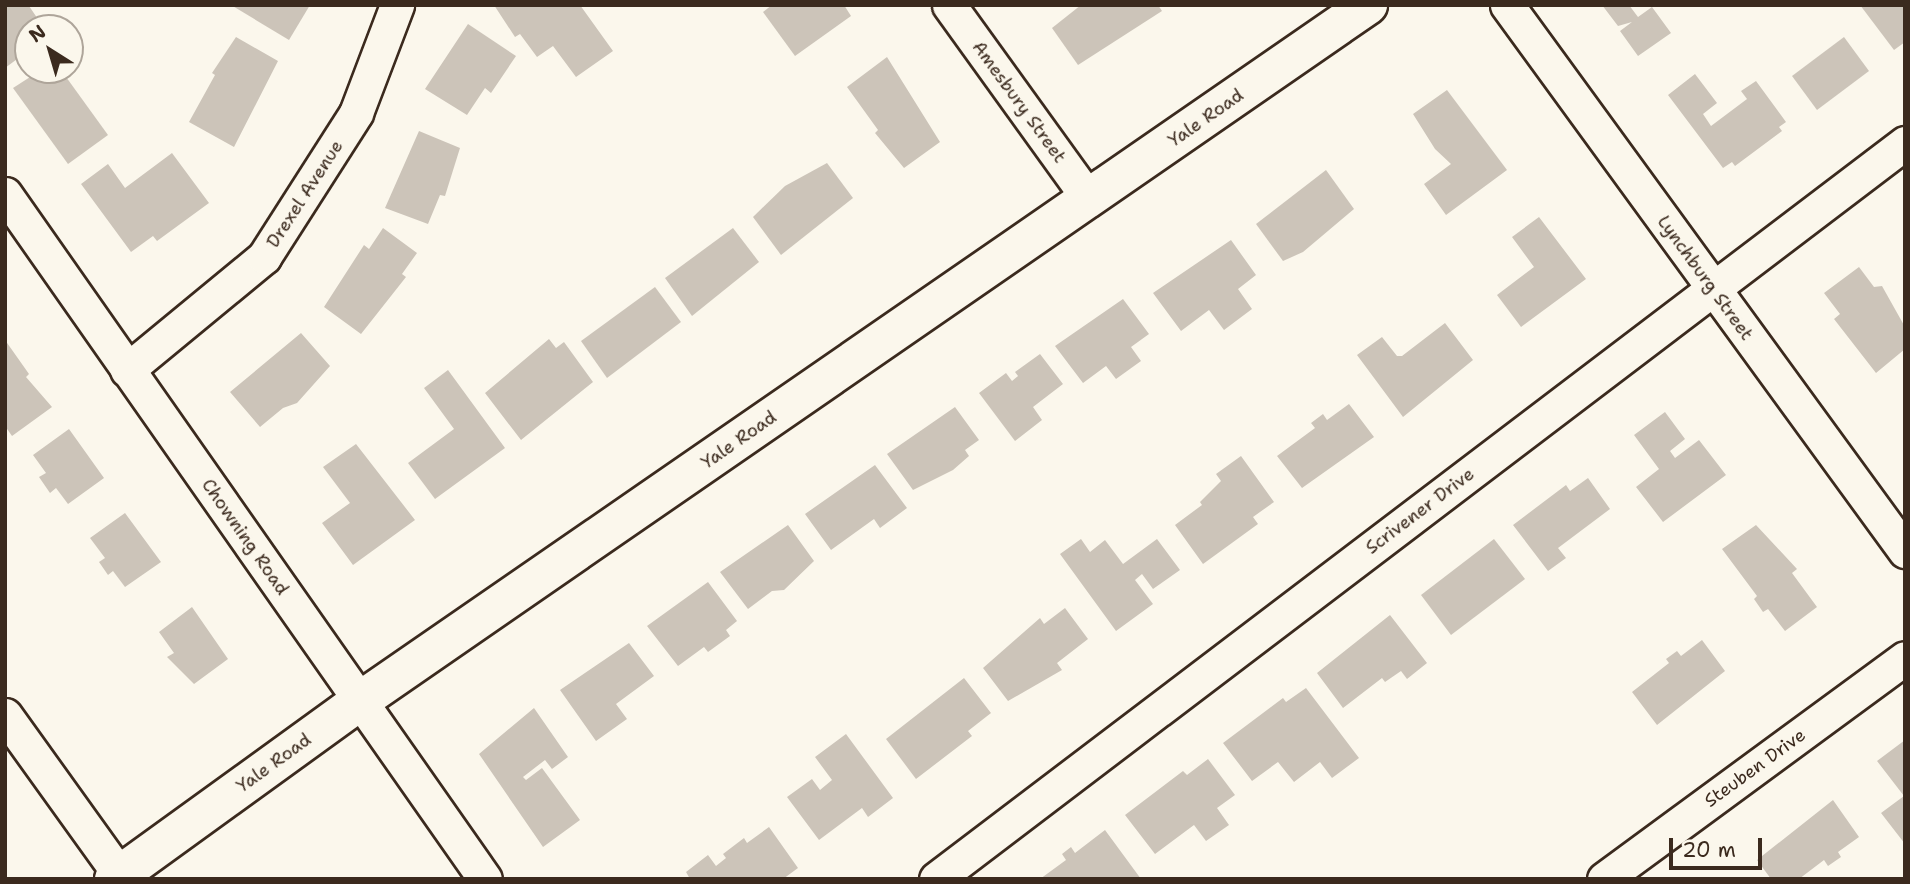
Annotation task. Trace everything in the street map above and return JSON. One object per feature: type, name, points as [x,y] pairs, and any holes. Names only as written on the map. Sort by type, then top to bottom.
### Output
[{"type":"main road","name":"Yale Road","points":[[119,877],[360,701],[1368,5]]},
{"type":"street","name":"Drexel Avenue","points":[[127,370],[264,257],[356,113],[397,5]]},
{"type":"street","name":"Amesbury Street","points":[[949,5],[1089,199]]},
{"type":"street","name":"Lynchburg Street","points":[[1507,5],[1905,551]]},
{"type":"street","name":"Scrivener Drive","points":[[951,875],[1712,288],[1905,143]]},
{"type":"street","name":"Chowning Road","points":[[5,194],[485,879]]},
{"type":"street","name":"Steuben Drive","points":[[1604,879],[1905,658]]},
{"type":"street","points":[[5,715],[119,877]]},
{"type":"building","points":[[5,5],[29,6],[34,14],[14,14],[14,61],[5,68]]},
{"type":"building","points":[[231,5],[310,5],[289,40]]},
{"type":"building","points":[[494,5],[580,5],[613,51],[576,77],[553,46],[537,57],[520,34],[515,37]]},
{"type":"building","points":[[772,5],[844,5],[851,16],[795,56],[763,12]]},
{"type":"building","points":[[1081,5],[1158,5],[1162,11],[1078,65],[1052,28]]},
{"type":"building","points":[[1602,5],[1629,5],[1638,17],[1652,7],[1671,33],[1638,56],[1620,31],[1632,22],[1618,26]]},
{"type":"building","points":[[1860,5],[1905,5],[1905,42],[1894,50]]},
{"type":"building","points":[[468,24],[516,56],[491,93],[485,88],[467,115],[425,89]]},
{"type":"building","points":[[236,37],[278,61],[234,147],[189,122],[215,75],[212,73]]},
{"type":"building","points":[[1844,37],[1869,71],[1817,110],[1792,76]]},
{"type":"building","points":[[887,57],[940,142],[904,168],[875,133],[878,130],[847,87]]},
{"type":"building","points":[[1695,74],[1717,103],[1703,114],[1711,126],[1747,99],[1741,91],[1756,81],[1786,122],[1779,127],[1782,131],[1735,166],[1732,162],[1723,168],[1668,95]]},
{"type":"building","points":[[19,84],[71,84],[108,135],[68,164],[13,88]]},
{"type":"building","points":[[1447,90],[1507,170],[1446,215],[1424,184],[1451,164],[1435,149],[1413,114]]},
{"type":"building","points":[[419,131],[460,148],[445,196],[440,195],[428,224],[385,208]]},
{"type":"building","points":[[172,153],[209,203],[157,241],[153,236],[131,252],[81,184],[108,164],[125,188]]},
{"type":"building","points":[[827,163],[853,198],[781,255],[753,217],[785,186]]},
{"type":"building","points":[[1326,170],[1354,209],[1303,252],[1283,261],[1256,224]]},
{"type":"building","points":[[1539,217],[1586,279],[1521,327],[1497,295],[1534,267],[1512,237]]},
{"type":"building","points":[[383,228],[417,253],[402,274],[406,277],[361,334],[324,307],[364,245],[369,249]]},
{"type":"building","points":[[733,228],[759,262],[692,316],[665,278]]},
{"type":"building","points":[[1231,240],[1256,275],[1238,289],[1252,309],[1224,330],[1209,310],[1181,331],[1153,293]]},
{"type":"building","points":[[1859,267],[1874,287],[1882,286],[1905,327],[1905,349],[1876,373],[1834,319],[1840,314],[1824,293]]},
{"type":"building","points":[[655,287],[681,322],[607,378],[581,341]]},
{"type":"building","points":[[1123,299],[1149,334],[1131,347],[1141,361],[1116,379],[1106,366],[1083,383],[1055,346]]},
{"type":"building","points":[[1445,323],[1473,360],[1403,417],[1357,355],[1382,337],[1397,356],[1402,356]]},
{"type":"building","points":[[301,333],[330,366],[297,403],[283,408],[260,427],[230,392]]},
{"type":"building","points":[[549,339],[556,348],[564,342],[593,382],[521,440],[485,393]]},
{"type":"building","points":[[5,340],[29,374],[26,377],[52,407],[12,436],[5,426]]},
{"type":"building","points":[[1040,354],[1063,384],[1033,407],[1042,420],[1015,441],[979,393],[1006,373],[1012,381],[1018,376],[1015,372]]},
{"type":"building","points":[[448,370],[505,448],[435,499],[408,463],[454,429],[424,388]]},
{"type":"building","points":[[1349,404],[1374,437],[1302,488],[1277,456],[1315,428],[1311,423],[1323,414],[1327,420]]},
{"type":"building","points":[[955,407],[979,440],[965,450],[969,456],[953,470],[913,490],[887,454]]},
{"type":"building","points":[[1665,412],[1685,439],[1670,451],[1675,458],[1699,440],[1726,475],[1663,522],[1636,487],[1659,469],[1634,435]]},
{"type":"building","points":[[69,429],[104,478],[68,504],[56,488],[50,493],[39,477],[46,473],[33,455]]},
{"type":"building","points":[[356,444],[415,520],[353,565],[322,523],[350,503],[323,467]]},
{"type":"building","points":[[1241,456],[1274,502],[1253,517],[1258,524],[1203,564],[1175,525],[1202,505],[1200,502],[1221,481],[1216,474]]},
{"type":"building","points":[[875,465],[907,508],[880,528],[874,519],[831,550],[805,514]]},
{"type":"building","points":[[1588,478],[1610,509],[1558,548],[1566,558],[1548,571],[1513,525],[1566,485],[1570,491]]},
{"type":"building","points":[[125,513],[161,562],[125,587],[113,571],[108,575],[99,562],[105,558],[90,538]]},
{"type":"building","points":[[788,525],[814,561],[784,590],[772,591],[748,609],[720,572]]},
{"type":"building","points":[[1756,525],[1797,569],[1792,573],[1817,607],[1785,631],[1768,609],[1763,612],[1754,599],[1757,596],[1722,549]]},
{"type":"building","points":[[1081,539],[1090,552],[1105,540],[1123,564],[1157,539],[1180,570],[1153,589],[1142,574],[1135,580],[1153,604],[1116,631],[1060,554]]},
{"type":"building","points":[[1494,539],[1525,579],[1451,635],[1421,595]]},
{"type":"building","points":[[708,582],[737,621],[726,630],[730,636],[708,652],[704,647],[678,666],[647,626]]},
{"type":"building","points":[[192,607],[228,659],[194,684],[167,657],[174,653],[159,632]]},
{"type":"building","points":[[1065,608],[1088,639],[1057,663],[1062,670],[1008,701],[983,668],[1040,618],[1044,624]]},
{"type":"building","points":[[1390,615],[1427,663],[1407,679],[1401,671],[1385,682],[1382,678],[1343,708],[1317,673]]},
{"type":"building","points":[[1702,640],[1725,671],[1657,725],[1632,692],[1669,663],[1666,659],[1677,651],[1681,656]]},
{"type":"building","points":[[629,643],[654,676],[616,704],[627,719],[596,741],[560,690]]},
{"type":"building","points":[[964,678],[991,713],[968,731],[972,736],[916,779],[886,739]]},
{"type":"building","points":[[1306,688],[1359,758],[1332,778],[1320,762],[1294,782],[1278,762],[1252,781],[1223,743],[1283,698],[1286,702]]},
{"type":"building","points":[[534,708],[568,757],[552,769],[545,760],[523,777],[526,780],[542,768],[580,820],[543,847],[479,754]]},
{"type":"building","points":[[846,734],[893,798],[868,817],[862,808],[819,840],[787,797],[812,779],[820,790],[832,780],[815,757]]},
{"type":"building","points":[[1905,740],[1905,844],[1881,813],[1904,796],[1877,761]]},
{"type":"building","points":[[1208,759],[1235,795],[1217,808],[1229,825],[1206,841],[1194,825],[1155,854],[1125,815],[1183,771],[1187,775]]},
{"type":"building","points":[[1833,800],[1859,837],[1838,852],[1841,857],[1828,866],[1824,860],[1799,879],[1771,879],[1757,860]]},
{"type":"building","points":[[769,827],[798,868],[783,879],[690,879],[686,872],[708,855],[716,866],[726,858],[723,854],[744,838],[747,843]]},
{"type":"building","points":[[1105,830],[1141,879],[1040,879],[1066,860],[1062,854],[1071,847],[1075,853]]}]
